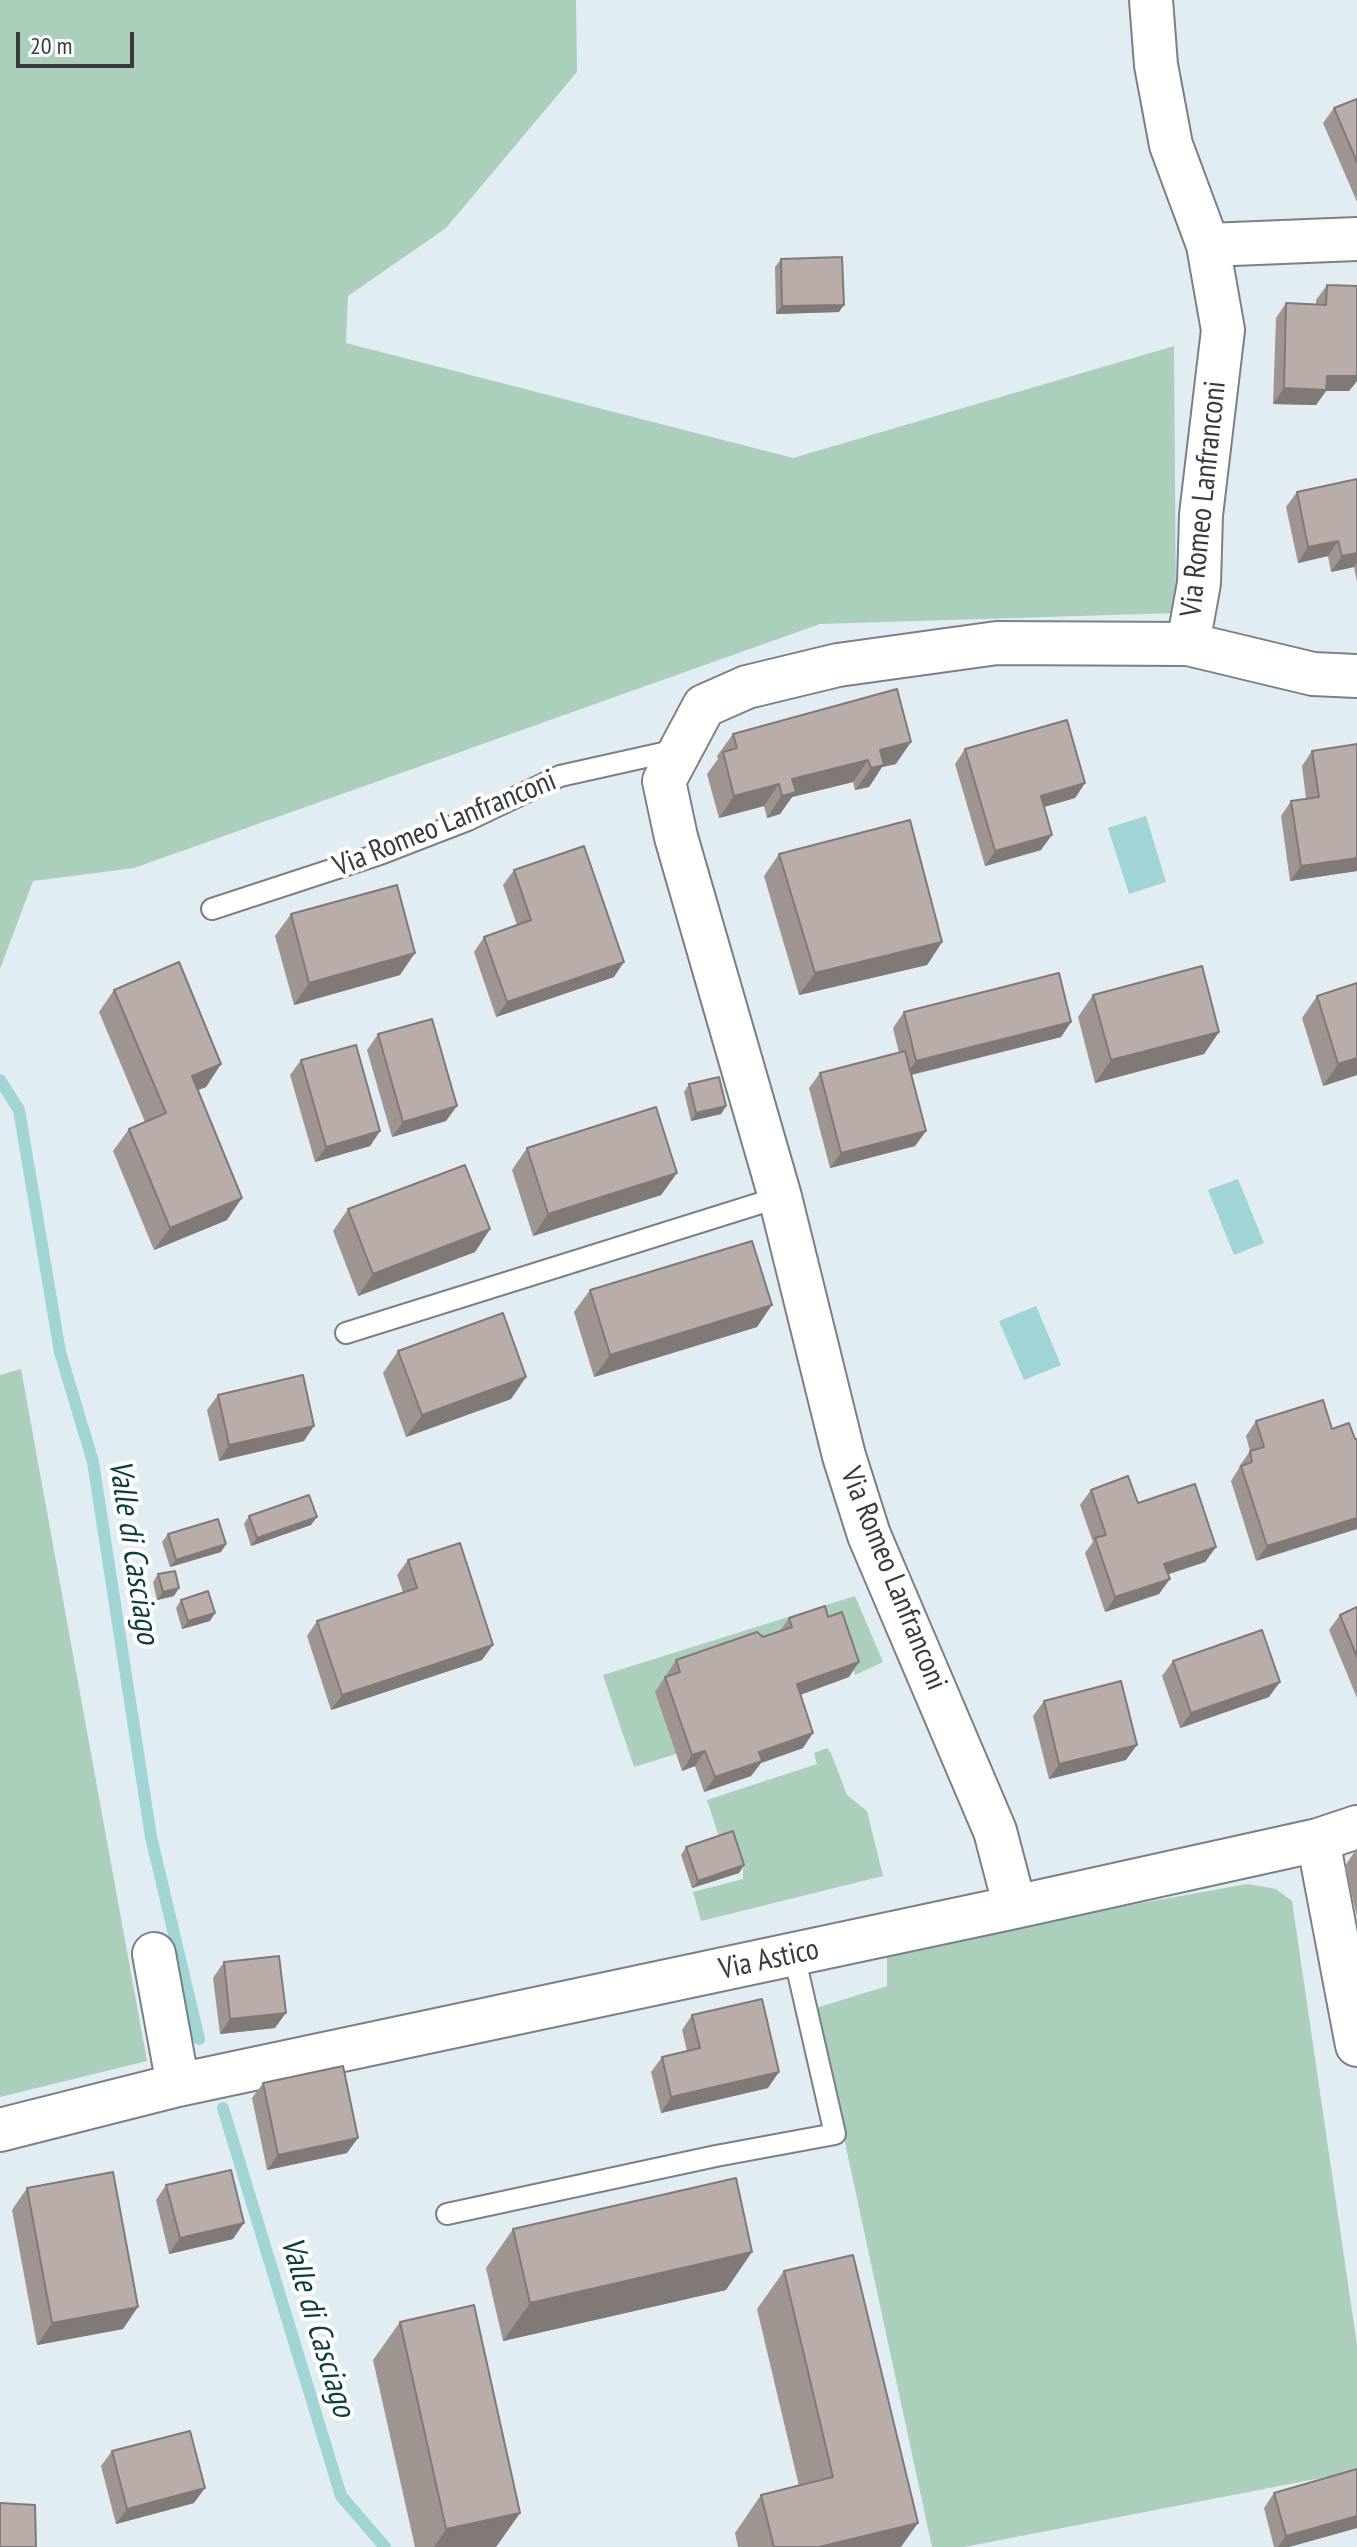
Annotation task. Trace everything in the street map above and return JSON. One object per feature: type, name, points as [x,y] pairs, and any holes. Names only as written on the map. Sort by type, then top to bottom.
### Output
[{"type":"street","name":"Via Romeo Lanfranconi","points":[[1015,1907],[995,1831],[978,1786],[869,1535],[844,1456],[780,1197],[676,837],[664,781],[704,706],[747,687],[838,665],[997,643],[1188,644],[1199,583],[1201,515],[1223,330],[1208,245],[1171,145],[1156,65],[1151,0]]},
{"type":"street","points":[[1208,245],[1357,239]]},
{"type":"street","points":[[1188,644],[1313,674],[1357,676]]},
{"type":"street","name":"Via Astico","points":[[0,2130],[178,2085],[1015,1907],[1318,1840],[1357,1827]]},
{"type":"street","points":[[1318,1840],[1357,2045]]},
{"type":"street","points":[[154,1954],[178,2085]]},
{"type":"lane","name":"Via Romeo Lanfranconi","points":[[212,909],[380,854],[468,820],[560,776],[681,749]]},
{"type":"lane","points":[[346,1333],[780,1197]]},
{"type":"lane","points":[[447,2214],[716,2156],[835,2134],[794,1955]]},
{"type":"green space","points":[[0,0],[576,0],[577,72],[446,228],[348,296],[346,343],[793,458],[1174,346],[1176,613],[820,624],[134,868],[33,881],[0,969]]},
{"type":"green space","points":[[21,1369],[147,2061],[0,2097],[0,1375]]},
{"type":"green space","points":[[855,1596],[883,1662],[855,1675],[839,1623],[676,1754],[634,1767],[603,1675]]},
{"type":"green space","points":[[827,1748],[847,1795],[867,1811],[883,1876],[701,1921],[693,1892],[743,1879],[743,1867],[734,1838],[719,1837],[707,1800],[817,1764],[814,1753]]},
{"type":"green space","points":[[1247,1884],[1276,1889],[1292,1901],[1357,2345],[1357,2471],[964,2547],[932,2547],[816,2008],[887,1986],[887,1949]]},
{"type":"water","points":[[1146,816],[1166,882],[1129,894],[1108,828]]},
{"type":"water","points":[[1238,1179],[1264,1243],[1234,1255],[1208,1190]]},
{"type":"water","points":[[1036,1306],[1061,1365],[1024,1380],[999,1321]]},
{"type":"building","points":[[1357,99],[1357,162],[1334,108]]},
{"type":"building","points":[[842,257],[844,305],[782,306],[781,259]]},
{"type":"building","points":[[1327,285],[1357,286],[1357,376],[1327,376],[1326,390],[1284,388],[1286,303],[1326,305]]},
{"type":"building","points":[[1357,479],[1357,553],[1342,556],[1338,541],[1308,547],[1297,492]]},
{"type":"building","points":[[897,689],[911,742],[880,750],[884,765],[871,768],[868,760],[792,779],[796,792],[782,796],[779,784],[734,796],[723,752],[737,748],[733,734]]},
{"type":"building","points":[[1067,720],[1085,783],[1041,796],[1052,835],[995,851],[965,749]]},
{"type":"building","points":[[1357,744],[1357,858],[1301,866],[1291,801],[1319,797],[1312,751]]},
{"type":"building","points":[[910,820],[942,942],[815,973],[779,854]]},
{"type":"building","points":[[584,846],[624,962],[507,1002],[484,937],[531,920],[514,870]]},
{"type":"building","points":[[397,885],[415,953],[309,983],[291,914]]},
{"type":"building","points":[[179,962],[221,1064],[192,1076],[242,1198],[170,1228],[129,1129],[166,1113],[114,990]]},
{"type":"building","points":[[1202,966],[1219,1032],[1111,1060],[1093,995]]},
{"type":"building","points":[[1059,973],[1071,1022],[916,1061],[904,1012]]},
{"type":"building","points":[[1357,983],[1357,1058],[1338,1064],[1317,996]]},
{"type":"building","points":[[432,1019],[457,1106],[403,1122],[378,1034]]},
{"type":"building","points":[[356,1045],[380,1131],[326,1147],[301,1060]]},
{"type":"building","points":[[905,1051],[926,1131],[841,1153],[820,1073]]},
{"type":"building","points":[[719,1077],[726,1106],[696,1113],[689,1084]]},
{"type":"building","points":[[656,1107],[677,1173],[548,1214],[527,1148]]},
{"type":"building","points":[[465,1165],[490,1229],[373,1274],[348,1209]]},
{"type":"building","points":[[752,1241],[772,1305],[610,1355],[590,1290]]},
{"type":"building","points":[[503,1313],[526,1377],[422,1415],[398,1351]]},
{"type":"building","points":[[303,1375],[314,1426],[229,1445],[218,1395]]},
{"type":"building","points":[[1323,1400],[1332,1429],[1349,1423],[1357,1439],[1357,1518],[1267,1546],[1241,1466],[1252,1462],[1250,1451],[1264,1447],[1256,1421]]},
{"type":"building","points":[[1128,1476],[1138,1503],[1195,1484],[1216,1547],[1164,1564],[1170,1579],[1115,1597],[1095,1538],[1106,1535],[1091,1490]]},
{"type":"building","points":[[309,1495],[317,1517],[257,1538],[249,1516]]},
{"type":"building","points":[[218,1519],[226,1544],[176,1560],[168,1534]]},
{"type":"building","points":[[460,1543],[493,1645],[342,1695],[317,1621],[417,1588],[408,1560]]},
{"type":"building","points":[[175,1571],[179,1588],[163,1592],[158,1574]]},
{"type":"building","points":[[208,1591],[215,1613],[188,1621],[181,1600]]},
{"type":"building","points":[[825,1606],[828,1617],[842,1612],[859,1662],[797,1684],[813,1733],[759,1752],[762,1761],[715,1777],[705,1751],[692,1755],[665,1677],[680,1672],[676,1660],[757,1632],[763,1637],[792,1627],[789,1618]]},
{"type":"building","points":[[1357,1607],[1357,1657],[1340,1615]]},
{"type":"building","points":[[1262,1630],[1280,1682],[1191,1713],[1173,1661]]},
{"type":"building","points":[[1121,1681],[1137,1745],[1059,1764],[1044,1701]]},
{"type":"building","points":[[733,1831],[744,1865],[698,1881],[686,1847]]},
{"type":"building","points":[[279,1956],[286,2013],[230,2019],[224,1962]]},
{"type":"building","points":[[762,1999],[779,2072],[671,2097],[662,2057],[700,2048],[692,2015]]},
{"type":"building","points":[[343,2066],[358,2138],[278,2155],[263,2083]]},
{"type":"building","points":[[231,2170],[244,2223],[180,2238],[166,2185]]},
{"type":"building","points":[[113,2172],[138,2307],[52,2323],[27,2188]]},
{"type":"building","points":[[736,2178],[752,2252],[530,2303],[513,2229]]},
{"type":"building","points":[[853,2255],[918,2523],[819,2547],[774,2547],[761,2495],[833,2477],[784,2271]]},
{"type":"building","points":[[474,2305],[520,2513],[446,2529],[400,2322]]},
{"type":"building","points":[[190,2431],[205,2488],[127,2509],[112,2451]]},
{"type":"building","points":[[1357,2469],[1357,2516],[1286,2536],[1274,2493]]},
{"type":"building","points":[[0,2503],[35,2505],[36,2547],[0,2547]]},
{"type":"waterway","name":"Valle di Casciago","points":[[0,1080],[19,1110],[60,1352],[93,1462],[151,1837],[199,2039]]},
{"type":"waterway","name":"Valle di Casciago","points":[[223,2108],[341,2496],[385,2547]]}]
